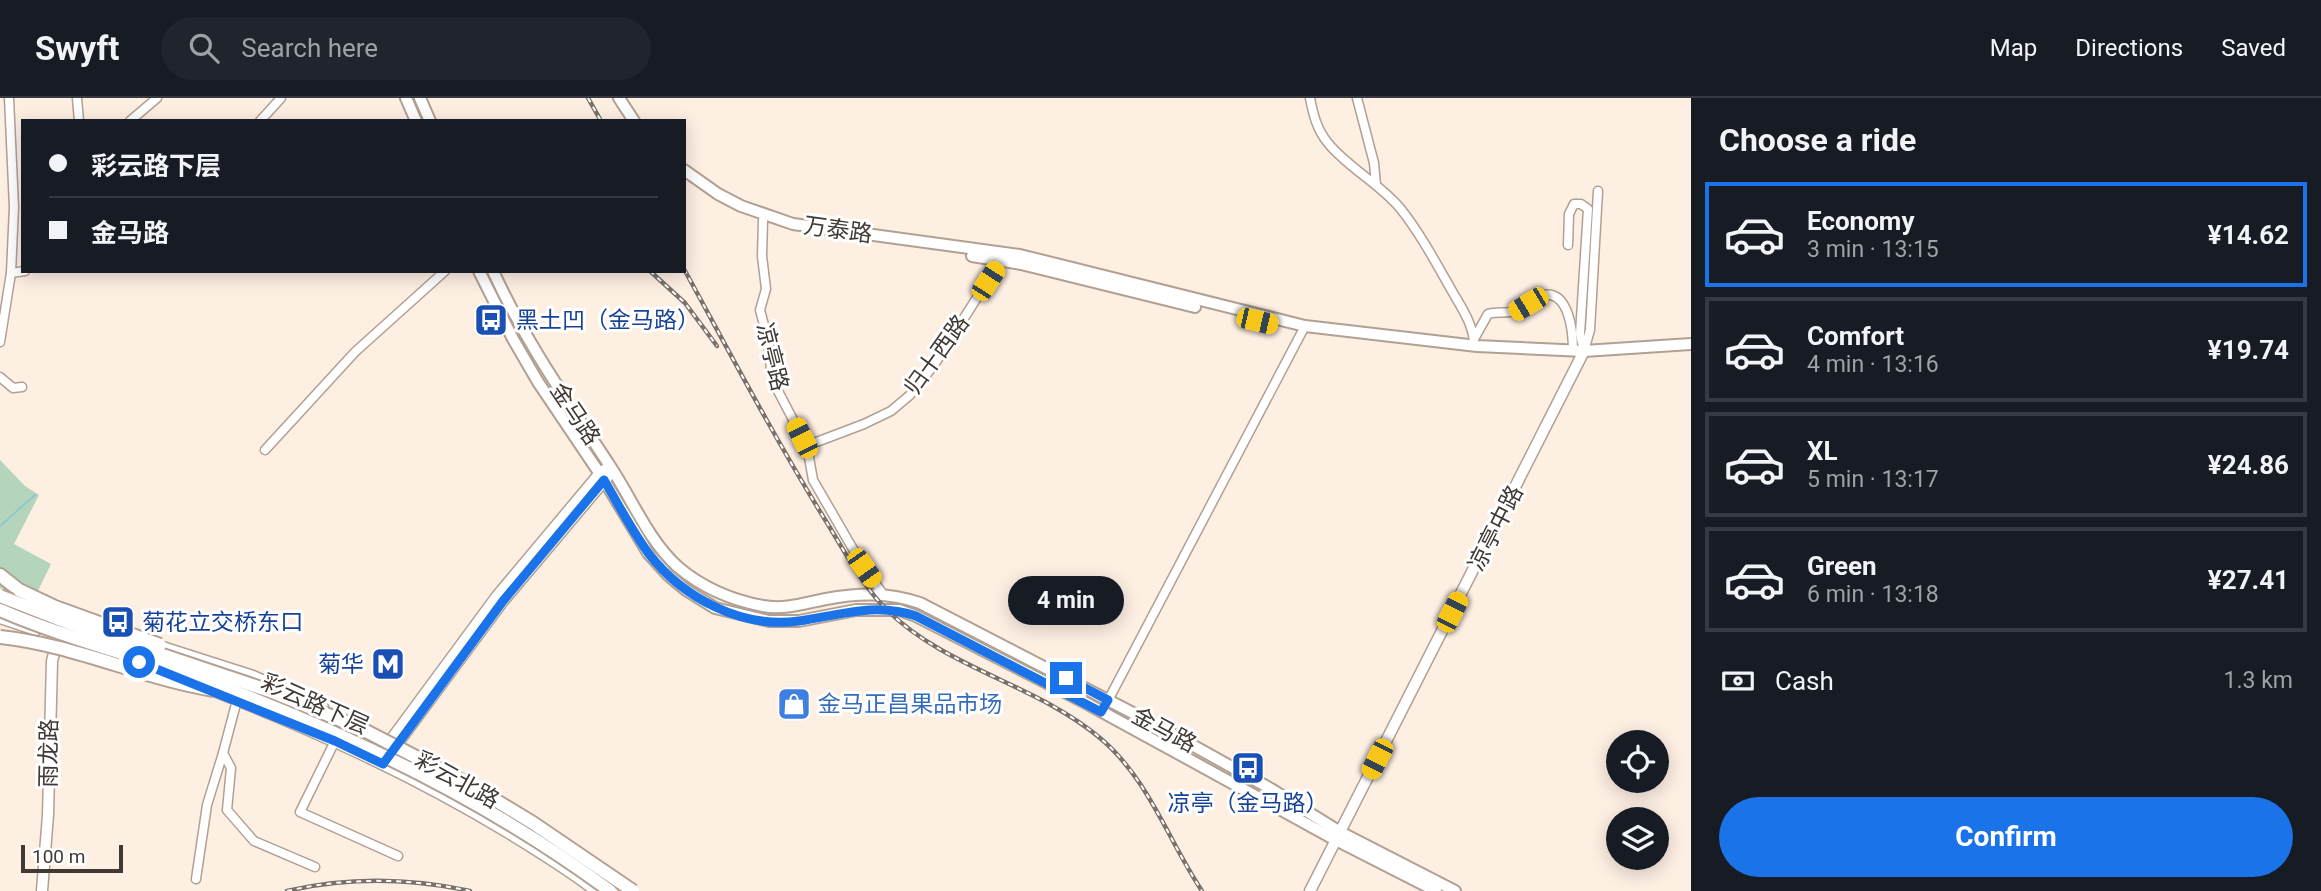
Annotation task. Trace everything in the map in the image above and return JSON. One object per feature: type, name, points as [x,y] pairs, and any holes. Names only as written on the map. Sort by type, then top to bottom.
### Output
[{"type":"highway","points":[[0,575],[19,590],[43,602],[142,638],[268,697]]},
{"type":"highway","points":[[0,595],[268,697]]},
{"type":"highway","points":[[0,610],[58,633],[268,697]]},
{"type":"highway","points":[[0,637],[61,648],[186,685],[268,697]]},
{"type":"highway","name":"彩云北路","points":[[268,697],[490,812],[610,891]]},
{"type":"highway","name":"彩云北路","points":[[268,697],[362,729],[472,786],[533,823],[633,891]]},
{"type":"main road","points":[[407,98],[415,119]]},
{"type":"main road","points":[[420,98],[428,119]]},
{"type":"main road","points":[[619,98],[633,119]]},
{"type":"main road","points":[[625,98],[639,119]]},
{"type":"main road","name":"万泰路","points":[[686,171],[741,206],[793,224],[1003,257]]},
{"type":"main road","name":"万泰路","points":[[686,177],[715,198],[763,220],[792,229],[1003,257]]},
{"type":"main road","points":[[1003,257],[1304,328],[1477,351],[1579,353],[1691,350]]},
{"type":"main road","name":"金马路","points":[[481,273],[513,339],[538,382],[602,477],[648,553],[686,590],[715,608],[769,621],[799,621],[856,610],[900,610],[916,616],[1338,836],[1436,891]]},
{"type":"main road","name":"金马路","points":[[494,273],[542,364],[612,469],[658,545],[676,565],[719,595],[768,607],[795,607],[873,593],[901,596],[920,603],[1108,700],[1271,789],[1338,836],[1455,891]]},
{"type":"main road","points":[[1304,328],[1579,353],[1691,344]]},
{"type":"street","points":[[0,342],[11,272],[14,207],[9,98]]},
{"type":"street","points":[[77,98],[79,119]]},
{"type":"street","points":[[132,119],[157,98]]},
{"type":"street","points":[[262,119],[281,98]]},
{"type":"street","points":[[1310,98],[1315,121],[1327,143],[1400,208],[1421,238],[1465,314],[1474,342]]},
{"type":"street","points":[[1357,98],[1374,163],[1376,185]]},
{"type":"street","points":[[1579,353],[1590,330],[1598,191]]},
{"type":"street","points":[[1568,244],[1569,214],[1574,204],[1581,204],[1588,209],[1579,353]]},
{"type":"street","name":"凉亭路","points":[[763,220],[762,256],[766,289],[760,310],[777,389],[806,446],[813,480],[864,568],[883,594]]},
{"type":"street","name":"归十西路","points":[[806,446],[891,411],[910,395],[934,365],[1003,257]]},
{"type":"street","points":[[11,272],[21,271]]},
{"type":"street","points":[[265,450],[355,352],[443,273]]},
{"type":"street","points":[[1474,342],[1488,314],[1515,311],[1541,296],[1548,295],[1556,297],[1562,303],[1579,353]]},
{"type":"street","points":[[1101,712],[1304,328]]},
{"type":"street","name":"凉亭中路","points":[[1310,891],[1579,353]]},
{"type":"street","points":[[0,377],[13,388],[22,387]]},
{"type":"street","points":[[380,762],[497,596],[612,469]]},
{"type":"street","name":"彩云路下层","points":[[0,595],[253,676],[395,741],[544,823],[640,891]]},
{"type":"street","name":"雨龙路","points":[[42,891],[48,815],[52,660],[64,616]]},
{"type":"street","name":"彩云路下层","points":[[0,618],[139,662],[335,741],[452,799],[574,873],[596,891]]},
{"type":"street","points":[[197,879],[207,805],[237,700]]},
{"type":"street","points":[[335,741],[300,812],[398,856]]},
{"type":"street","points":[[223,752],[231,768],[227,810],[254,841],[314,867]]},
{"type":"green space","points":[[0,460],[25,486],[39,495],[14,544],[51,564],[32,603],[0,588]]},
{"type":"waterway","points":[[0,526],[35,495]]},
{"type":"railway","points":[[588,98],[600,119]]},
{"type":"railway","points":[[652,273],[685,303],[717,346]]},
{"type":"railway","points":[[686,273],[788,457],[853,566],[878,600],[911,630],[937,647],[1075,719],[1100,738],[1117,754],[1144,791],[1202,891]]},
{"type":"railway","points":[[287,891],[355,881],[402,882],[470,891]]},
{"type":"place","name":"黑土凹（金马路）","points":[[491,320]]},
{"type":"place","name":"菊花立交桥东口","points":[[118,622]]},
{"type":"place","name":"菊华","points":[[388,664]]},
{"type":"place","name":"金马正昌果品市场","points":[[794,704]]},
{"type":"place","name":"凉亭（金马路）","points":[[1248,768]]},
{"type":"route","points":[[139,662],[237,700],[383,764],[503,601],[604,480],[648,553],[686,590],[715,608],[769,621],[799,621],[856,610],[900,610],[1101,712],[1108,700],[1066,678]]}]
